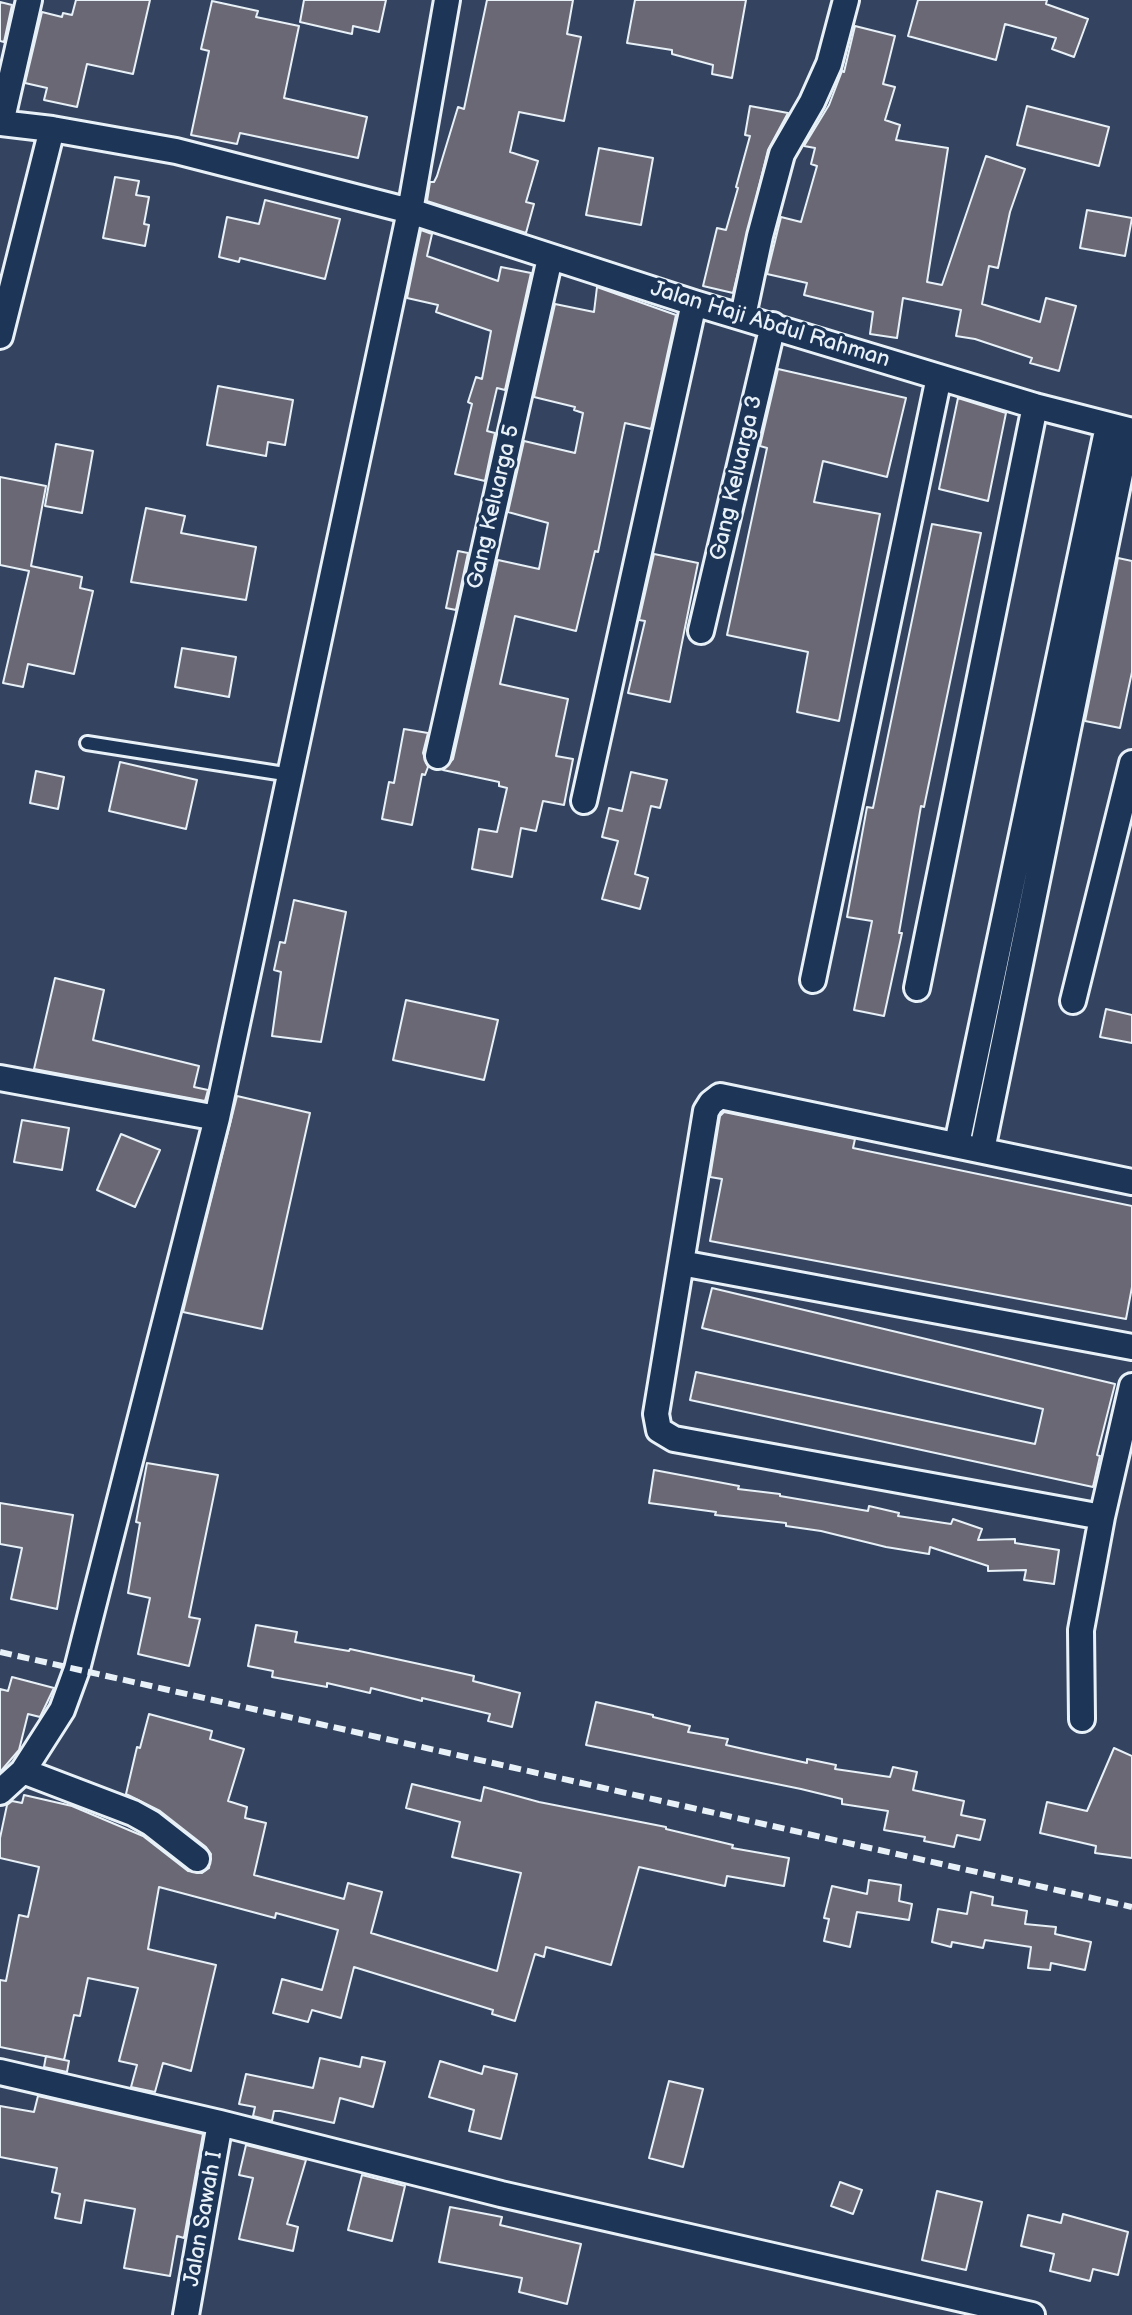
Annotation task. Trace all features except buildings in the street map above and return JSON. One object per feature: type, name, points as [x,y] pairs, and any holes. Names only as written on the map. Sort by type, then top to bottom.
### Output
[{"type":"street","points":[[1,123],[29,0]]},
{"type":"street","points":[[0,1792],[23,1771],[62,1710],[77,1669],[217,1118],[410,211],[447,0]]},
{"type":"street","points":[[743,316],[782,154],[812,102],[829,64],[846,0]]},
{"type":"street","name":"Jalan Haji Abdul Rahman","points":[[1,123],[176,151],[410,211],[694,303],[1035,406],[1123,429]]},
{"type":"street","points":[[0,336],[52,129]]},
{"type":"street","name":"Gang Keluarga 5","points":[[438,756],[550,258]]},
{"type":"street","points":[[584,801],[694,303]]},
{"type":"street","name":"Gang Keluarga 3","points":[[701,631],[773,325]]},
{"type":"street","points":[[813,980],[939,377]]},
{"type":"street","points":[[917,988],[1035,406]]},
{"type":"street","points":[[957,1144],[1123,429]]},
{"type":"street","points":[[982,1150],[1123,429]]},
{"type":"street","points":[[1073,1001],[1132,763]]},
{"type":"street","points":[[0,1078],[217,1118]]},
{"type":"street","points":[[1102,1517],[674,1439],[659,1430],[656,1414],[706,1111],[720,1096],[1132,1182]]},
{"type":"street","points":[[681,1263],[1132,1347]]},
{"type":"street","points":[[1082,1719],[1081,1630],[1102,1517],[1132,1386]]},
{"type":"street","points":[[23,1771],[133,1813],[161,1829],[197,1859]]},
{"type":"street","points":[[0,2072],[220,2123],[501,2194],[1032,2315]]},
{"type":"street","name":"Jalan Sawah I","points":[[186,2315],[220,2123]]},
{"type":"lane","points":[[87,743],[291,775]]},
{"type":"railway","points":[[0,1652],[1132,1907]]}]
